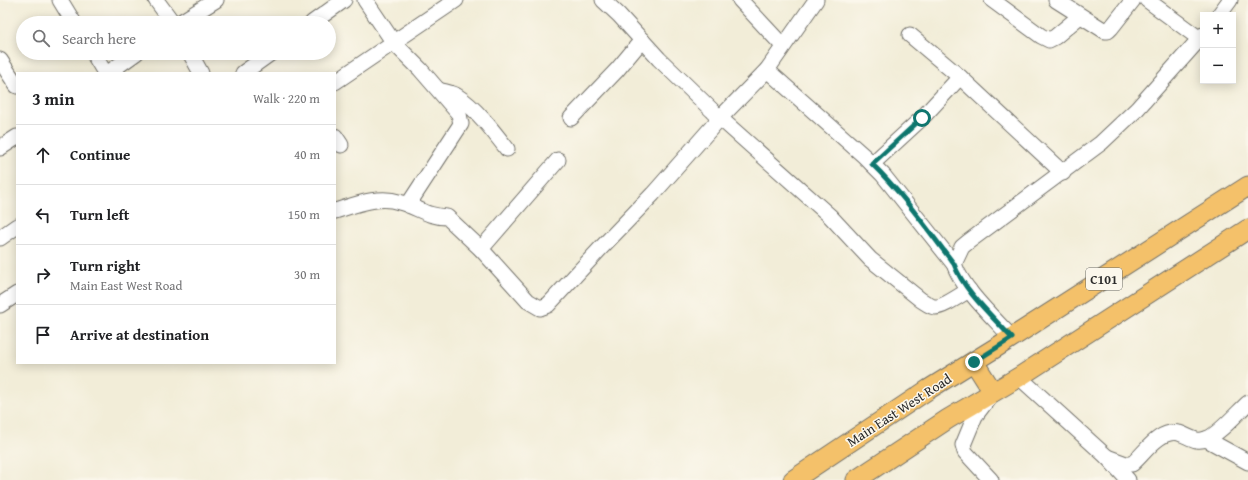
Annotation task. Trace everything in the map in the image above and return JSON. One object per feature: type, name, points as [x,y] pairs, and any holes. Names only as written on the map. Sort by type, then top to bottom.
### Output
[{"type":"main road","name":"Main East West Road","points":[[793,480],[929,389],[1012,338],[1248,186]]},
{"type":"main road","name":"C101","points":[[856,480],[948,419],[1019,377],[1248,229]]},
{"type":"main road","points":[[974,362],[993,392]]},
{"type":"street","points":[[60,0],[70,16]]},
{"type":"street","points":[[156,0],[167,16]]},
{"type":"street","points":[[190,16],[216,0]]},
{"type":"street","points":[[322,16],[344,0]]},
{"type":"street","points":[[365,0],[394,43],[420,69],[459,114],[461,124],[408,205]]},
{"type":"street","points":[[336,81],[456,0]]},
{"type":"street","points":[[603,0],[620,15],[659,59],[720,118],[830,216],[870,259],[930,306],[936,308],[943,306],[969,290]]},
{"type":"street","points":[[740,0],[783,46]]},
{"type":"street","points":[[336,211],[378,199],[398,201],[425,213],[447,217],[481,249],[534,305],[540,308],[548,305],[653,194],[720,118],[767,70],[816,0]]},
{"type":"street","points":[[992,0],[1041,36],[1049,40],[1055,37],[1080,16]]},
{"type":"street","points":[[1062,2],[1080,16],[1108,31],[1133,0]]},
{"type":"street","points":[[1147,0],[1200,36]]},
{"type":"street","points":[[1221,12],[1230,0]]},
{"type":"street","points":[[910,35],[960,77],[1063,173]]},
{"type":"street","points":[[954,264],[962,247],[968,242],[1063,173],[1101,143],[1137,109],[1200,39]]},
{"type":"street","points":[[571,118],[613,74],[642,40]]},
{"type":"street","points":[[0,60],[16,84]]},
{"type":"street","points":[[98,60],[106,72]]},
{"type":"street","points":[[108,72],[126,60]]},
{"type":"street","points":[[194,60],[200,72]]},
{"type":"street","points":[[244,72],[261,60]]},
{"type":"street","points":[[767,70],[883,175],[954,264],[957,273],[969,290],[1012,338]]},
{"type":"street","points":[[872,164],[922,118],[960,77]]},
{"type":"street","points":[[436,89],[452,94],[467,104],[492,129],[507,148]]},
{"type":"street","points":[[0,148],[16,138]]},
{"type":"street","points":[[481,249],[558,160]]},
{"type":"street","points":[[0,238],[16,227]]},
{"type":"street","points":[[0,305],[16,295]]},
{"type":"street","points":[[1019,377],[1107,457],[1128,480]]},
{"type":"street","points":[[991,480],[964,452],[962,445],[976,416],[993,392]]},
{"type":"street","points":[[1107,457],[1126,464],[1132,464],[1154,441],[1171,433],[1179,433],[1196,440],[1206,439],[1215,434],[1248,403]]},
{"type":"street","points":[[1206,439],[1248,462]]},
{"type":"route","points":[[922,118],[872,164],[906,202],[954,264],[957,273],[969,290],[1012,338],[974,362]]}]
